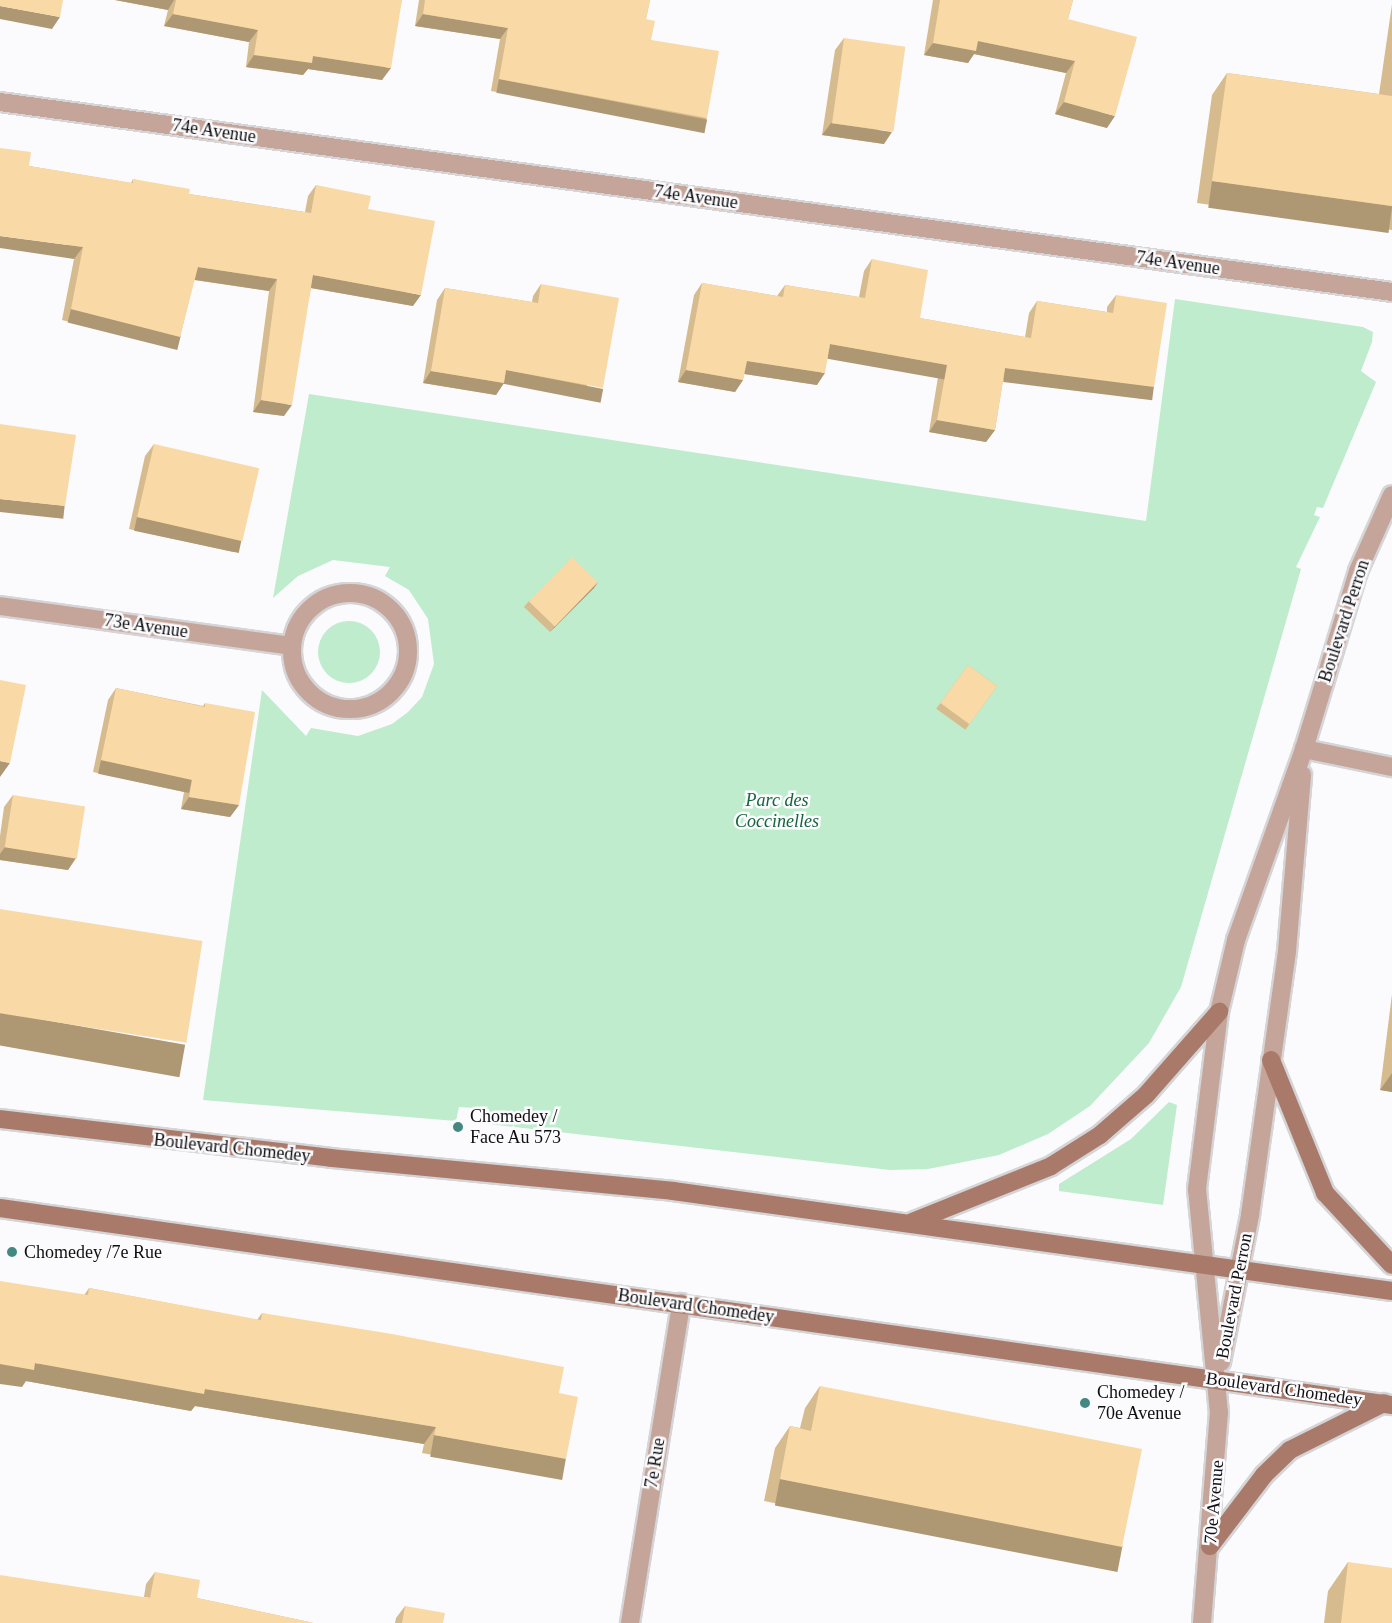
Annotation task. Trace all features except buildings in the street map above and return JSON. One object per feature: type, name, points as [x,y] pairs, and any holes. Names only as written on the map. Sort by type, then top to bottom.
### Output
[{"type":"street","name":"74e Avenue","points":[[0,102],[1392,292]]},
{"type":"street","name":"Boulevard Perron","points":[[1218,1380],[1197,1189],[1219,1012],[1236,940],[1304,749],[1358,571],[1392,495]]},
{"type":"street","points":[[354,593],[382,603],[397,617],[408,655],[392,692],[366,708],[345,710],[316,700],[302,686],[291,646],[301,618],[316,604],[354,593]]},
{"type":"street","name":"73e Avenue","points":[[0,606],[291,646]]},
{"type":"street","name":"Boulevard Perron","points":[[1218,1380],[1240,1267],[1271,1060],[1304,749]]},
{"type":"street","points":[[1304,749],[1392,767]]},
{"type":"street","points":[[910,1222],[1043,1169],[1100,1135],[1146,1095],[1219,1012]]},
{"type":"street","points":[[1271,1060],[1325,1193],[1392,1265]]},
{"type":"street","name":"Boulevard Chomedey","points":[[0,1119],[331,1158],[578,1180],[1204,1262],[1392,1291]]},
{"type":"street","name":"Boulevard Chomedey","points":[[0,1208],[1388,1404]]},
{"type":"street","name":"7e Rue","points":[[630,1623],[681,1304]]},
{"type":"street","name":"70e Avenue","points":[[1202,1623],[1210,1546],[1218,1380]]},
{"type":"street","points":[[1210,1546],[1290,1450],[1388,1404]]},
{"type":"green space","name":"Parc des Coccinelles","points":[[1175,299],[1363,327],[1373,332],[1372,342],[1361,371],[1376,382],[1323,508],[1317,507],[1314,515],[1320,517],[1296,567],[1301,569],[1181,987],[1149,1043],[1090,1106],[1048,1134],[999,1155],[928,1169],[890,1170],[488,1124],[489,1109],[459,1107],[456,1121],[203,1100],[262,690],[306,736],[311,728],[358,736],[392,724],[408,712],[422,697],[434,664],[428,619],[409,590],[385,576],[390,567],[333,560],[298,576],[273,598],[309,394],[1146,521]]},
{"type":"green space","points":[[343,621],[355,621],[371,630],[378,640],[380,652],[378,664],[371,674],[355,683],[343,683],[332,678],[323,669],[318,658],[318,646],[323,635],[332,626]]},
{"type":"green space","points":[[1169,1102],[1177,1105],[1163,1205],[1059,1191],[1059,1184],[1131,1139]]},
{"type":"place","name":"Chomedey / Face Au 573","points":[[458,1127]]},
{"type":"place","name":"Chomedey /7e Rue","points":[[12,1252]]},
{"type":"place","name":"Chomedey / 70e Avenue","points":[[1085,1403]]}]
